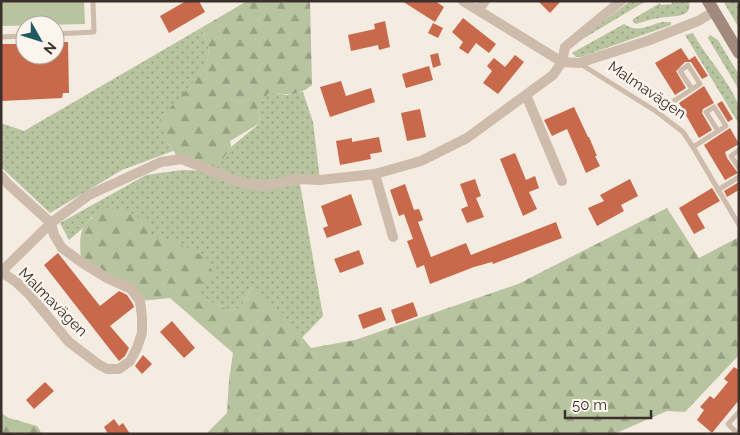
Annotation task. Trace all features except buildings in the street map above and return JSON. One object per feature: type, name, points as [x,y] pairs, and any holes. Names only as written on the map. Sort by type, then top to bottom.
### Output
[{"type":"main road","points":[[711,6],[739,53]]},
{"type":"street","points":[[463,1],[562,62]]},
{"type":"street","points":[[478,10],[485,1]]},
{"type":"street","name":"Malmavägen","points":[[1,176],[51,223],[54,235],[62,248],[100,274],[131,289],[140,301],[142,333],[138,348],[130,361],[119,369],[107,369],[69,342],[29,294],[15,281],[1,272],[51,223],[89,195],[162,162],[182,159],[239,182],[265,186],[299,179],[320,180],[375,174],[421,161],[467,138],[553,75],[562,62],[565,47],[621,1]]},
{"type":"street","name":"Malmavägen","points":[[562,62],[579,63],[646,41],[698,21],[711,6]]},
{"type":"street","points":[[526,95],[562,180]]},
{"type":"street","points":[[375,174],[394,237]]},
{"type":"lane","points":[[65,33],[94,32],[94,1]]},
{"type":"lane","points":[[1,37],[15,36]]},
{"type":"lane","name":"Malmavägen","points":[[579,63],[657,112],[682,132],[693,147],[739,225]]},
{"type":"lane","points":[[657,112],[700,84],[688,65],[680,70],[692,89]]},
{"type":"lane","points":[[693,147],[726,126],[714,107],[706,112],[718,131]]},
{"type":"lane","points":[[739,150],[731,156],[739,168]]},
{"type":"lane","points":[[718,190],[739,177]]},
{"type":"lane","points":[[738,434],[728,424],[739,412]]},
{"type":"green space","points":[[1,1],[84,1],[85,24],[65,24],[65,15],[15,15],[15,26],[1,26]]},
{"type":"green space","points":[[247,1],[310,1],[312,85],[302,92],[292,94],[270,92],[258,105],[260,123],[230,141],[231,147],[214,172],[179,159],[167,142],[160,119],[206,68],[209,48],[201,28]]},
{"type":"green space","points":[[630,1],[646,1],[576,43]]},
{"type":"green space","points":[[671,1],[689,1],[688,11],[680,16],[656,18],[636,24],[633,22],[633,19],[660,3],[661,5],[672,4]]},
{"type":"green space","points":[[723,1],[736,1],[739,6],[739,28]]},
{"type":"green space","points":[[662,22],[671,22],[671,25],[581,57],[576,57],[572,53],[624,24],[629,27],[638,28]]},
{"type":"green space","points":[[201,28],[209,48],[206,68],[184,93],[167,142],[173,151],[122,170],[50,213],[1,167],[1,123],[24,131]]},
{"type":"green space","points":[[693,33],[734,95],[739,106],[739,124],[685,35]]},
{"type":"green space","points":[[710,35],[718,40],[739,75],[739,90],[708,38]]},
{"type":"green space","points":[[270,92],[287,95],[303,92],[313,122],[320,180],[300,184],[323,316],[296,344],[252,287],[241,307],[231,311],[196,296],[202,282],[152,238],[92,217],[69,240],[60,223],[146,175],[182,170],[214,171],[231,147],[260,123],[258,105]]},
{"type":"green space","points":[[109,208],[131,213],[149,226],[152,238],[162,237],[203,256],[216,277],[202,282],[197,296],[231,311],[241,307],[252,287],[279,309],[311,348],[355,340],[518,284],[667,208],[699,258],[739,237],[739,355],[685,412],[667,411],[614,434],[206,434],[227,413],[233,353],[170,298],[140,301],[131,289],[81,262],[80,242],[86,223]]},
{"type":"green space","points":[[1,413],[9,418],[37,426],[42,434],[1,434]]}]
